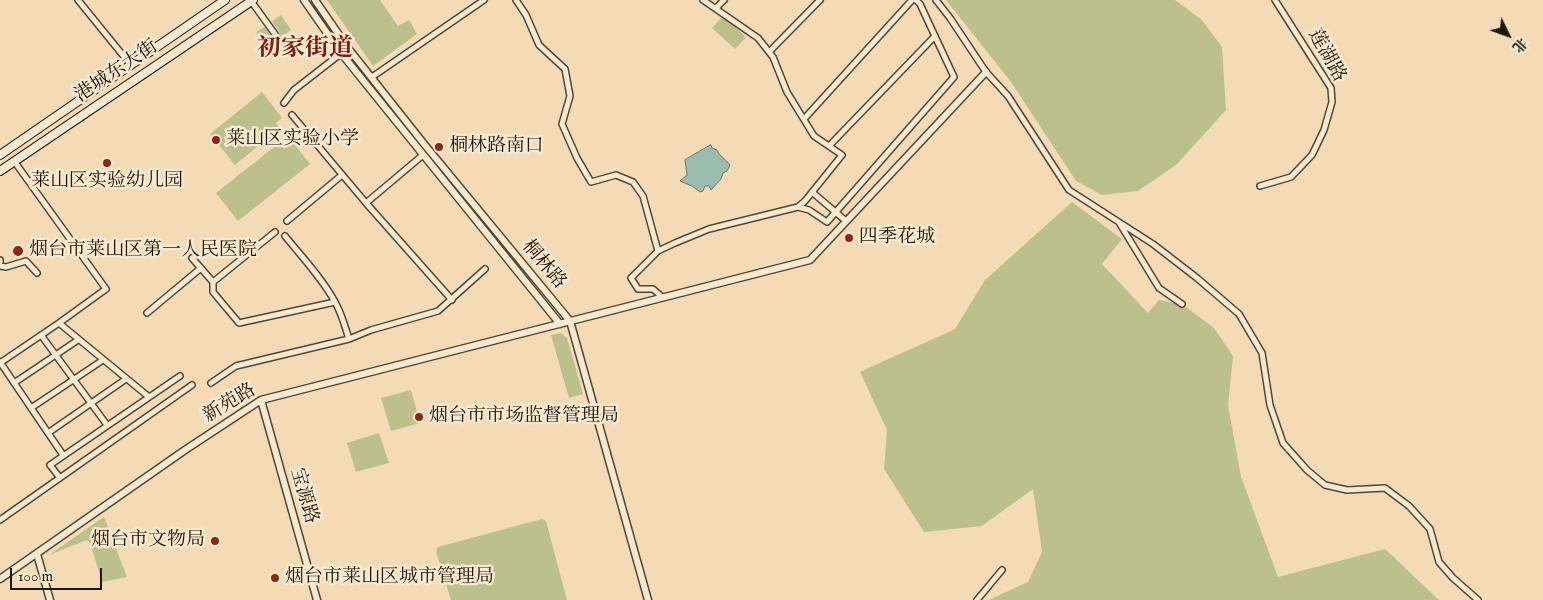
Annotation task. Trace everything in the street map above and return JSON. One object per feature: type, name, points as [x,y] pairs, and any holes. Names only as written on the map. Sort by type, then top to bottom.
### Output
[{"type":"main road","name":"港城东大街","points":[[0,155],[225,0]]},
{"type":"main road","name":"港城东大街","points":[[0,171],[252,1]]},
{"type":"street","points":[[78,0],[130,64]]},
{"type":"street","name":"桐林路","points":[[304,0],[341,53],[560,324]]},
{"type":"street","name":"桐林路","points":[[315,0],[348,48],[424,144],[570,321],[648,600]]},
{"type":"street","points":[[372,77],[484,0]]},
{"type":"street","points":[[516,0],[526,15],[539,45],[565,69],[570,96],[562,124],[591,182],[616,175],[633,182],[643,196],[658,252]]},
{"type":"street","points":[[704,0],[758,38],[773,57],[787,92],[814,136],[842,155],[798,207]]},
{"type":"street","points":[[716,8],[724,0]]},
{"type":"street","points":[[769,52],[820,0]]},
{"type":"street","points":[[662,297],[653,289],[638,289],[631,278],[658,252],[709,230],[798,207],[809,210],[827,222],[836,212],[954,77],[920,4],[914,0],[804,118]]},
{"type":"street","points":[[936,0],[986,72],[1008,96],[1069,190],[1153,244],[1190,272],[1238,314],[1262,353],[1270,405],[1283,443],[1307,470],[1326,485],[1347,490],[1385,488],[1409,506],[1430,529],[1438,562],[1478,600]]},
{"type":"street","name":"莲湖路","points":[[1260,186],[1291,177],[1312,155],[1324,130],[1332,102],[1331,88],[1276,0]]},
{"type":"street","points":[[252,1],[280,41]]},
{"type":"street","points":[[829,146],[935,36]]},
{"type":"street","points":[[284,103],[294,90],[348,48]]},
{"type":"street","name":"新苑路","points":[[0,579],[185,450],[261,400],[810,260],[986,72]]},
{"type":"street","points":[[292,115],[366,203],[452,300]]},
{"type":"street","points":[[366,203],[423,156]]},
{"type":"street","points":[[14,161],[106,289],[42,335],[0,362],[63,455]]},
{"type":"street","points":[[287,221],[342,175]]},
{"type":"street","points":[[812,192],[846,221]]},
{"type":"street","points":[[1118,222],[1159,288],[1182,304]]},
{"type":"street","points":[[213,282],[275,232]]},
{"type":"street","points":[[285,236],[313,270],[335,302],[343,318],[349,339]]},
{"type":"street","points":[[192,258],[213,282],[213,292],[239,323],[335,302]]},
{"type":"street","points":[[0,266],[6,267],[26,261],[37,273]]},
{"type":"street","points":[[147,312],[201,268]]},
{"type":"street","points":[[211,383],[236,366],[349,339],[372,330],[438,311],[485,269]]},
{"type":"street","points":[[59,323],[148,397]]},
{"type":"street","points":[[42,335],[107,425]]},
{"type":"street","points":[[14,383],[78,340]]},
{"type":"street","points":[[31,408],[103,360]]},
{"type":"street","points":[[60,478],[50,464],[180,376]]},
{"type":"street","points":[[48,432],[126,379]]},
{"type":"street","points":[[0,520],[192,385]]},
{"type":"street","name":"宝源路","points":[[261,400],[316,600]]},
{"type":"street","points":[[37,554],[50,600]]},
{"type":"street","points":[[977,600],[1002,570]]},
{"type":"green space","points":[[327,0],[380,0],[398,26],[409,20],[417,34],[373,66]]},
{"type":"green space","points":[[946,0],[1175,0],[1202,20],[1222,47],[1226,110],[1176,165],[1138,191],[1102,195],[1076,181],[1011,82]]},
{"type":"green space","points":[[281,15],[291,30],[282,36],[272,21]]},
{"type":"green space","points":[[723,16],[746,37],[735,49],[712,28]]},
{"type":"green space","points":[[265,27],[275,42],[266,48],[256,32]]},
{"type":"green space","points":[[262,92],[282,118],[276,123],[280,128],[235,165],[210,134]]},
{"type":"green space","points":[[288,136],[310,164],[238,221],[216,193]]},
{"type":"green space","points":[[1072,202],[1122,239],[1102,264],[1148,313],[1159,300],[1182,304],[1214,328],[1233,356],[1228,405],[1241,477],[1278,577],[1385,549],[1439,600],[989,600],[1028,582],[1042,552],[1033,489],[982,526],[924,532],[884,469],[887,430],[860,372],[955,329],[985,280]]},
{"type":"green space","points":[[561,333],[567,338],[583,394],[569,398],[551,335]]},
{"type":"green space","points":[[411,390],[420,423],[391,431],[381,398]]},
{"type":"green space","points":[[379,433],[389,463],[356,472],[347,443]]},
{"type":"green space","points":[[104,517],[127,577],[102,582],[90,543],[87,540],[49,555]]},
{"type":"green space","points":[[542,519],[546,521],[567,600],[451,600],[436,551],[438,547]]},
{"type":"shaded area","points":[[711,145],[730,165],[711,190],[709,186],[705,186],[703,191],[700,192],[680,181],[687,175],[685,160]]},
{"type":"place","name":"莱山区实验小学","points":[[216,140]]},
{"type":"place","name":"桐林路南口","points":[[439,147]]},
{"type":"place","name":"莱山区实验幼儿园","points":[[107,163]]},
{"type":"place","name":"四季花城","points":[[849,238]]},
{"type":"place","name":"烟台市莱山区第一人民医院","points":[[18,251]]},
{"type":"place","name":"烟台市市场监督管理局","points":[[419,417]]},
{"type":"place","name":"烟台市文物局","points":[[215,541]]},
{"type":"place","name":"烟台市莱山区城市管理局","points":[[275,578]]},
{"type":"district","name":"初家街道","points":[[305,50]]}]
